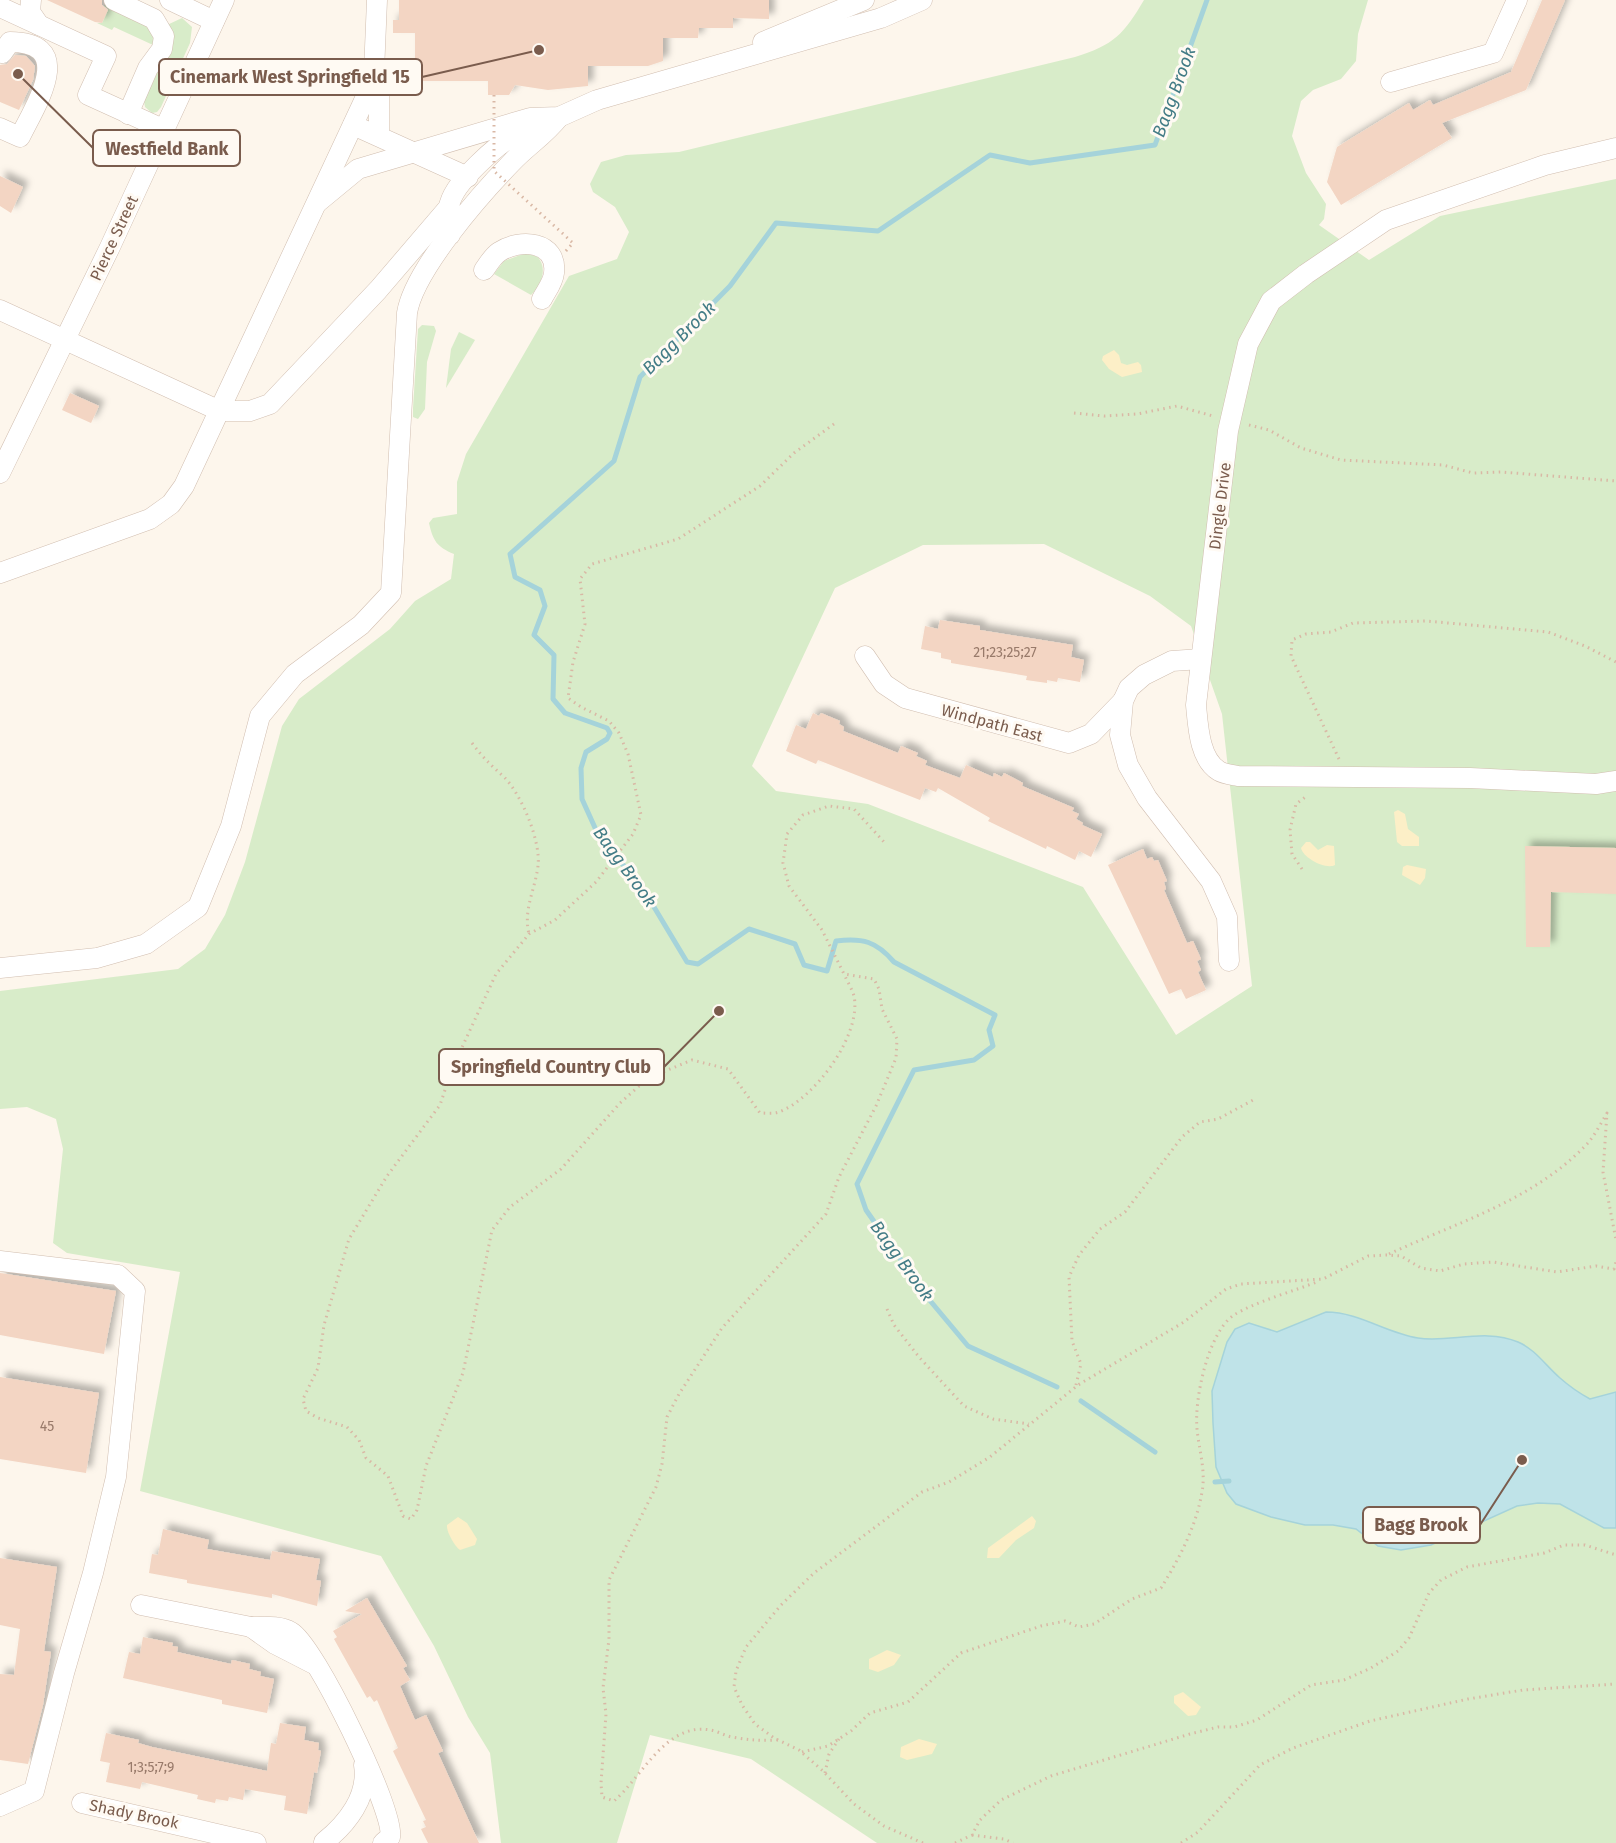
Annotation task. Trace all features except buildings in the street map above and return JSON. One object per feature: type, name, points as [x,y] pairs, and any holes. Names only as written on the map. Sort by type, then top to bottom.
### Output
[{"type":"street","points":[[31,0],[30,12],[39,26]]},
{"type":"street","points":[[114,0],[154,20],[162,32],[162,49],[148,68],[128,114]]},
{"type":"street","points":[[170,0],[214,21]]},
{"type":"street","name":"Pierce Street","points":[[0,473],[165,130],[224,0]]},
{"type":"street","points":[[0,573],[160,513],[184,486],[353,125],[374,72],[377,0]]},
{"type":"street","points":[[450,235],[449,207],[452,198],[468,177],[501,143],[521,130],[559,117],[597,100],[700,69],[864,0]]},
{"type":"street","points":[[822,17],[881,18],[922,0]]},
{"type":"street","points":[[1391,82],[1493,53],[1517,0]]},
{"type":"street","points":[[0,8],[106,56],[88,95],[165,130]]},
{"type":"street","points":[[0,128],[20,137],[46,85],[49,68],[44,56],[22,42],[10,42],[2,53]]},
{"type":"street","points":[[374,72],[379,86],[379,136]]},
{"type":"street","points":[[314,205],[358,169],[530,118],[559,117]]},
{"type":"street","points":[[0,968],[97,958],[146,944],[198,907],[231,826],[260,716],[295,674],[361,625],[391,593],[408,306],[417,280],[450,235],[513,162],[550,129],[559,117]]},
{"type":"street","points":[[353,125],[468,177]]},
{"type":"street","name":"Dingle Drive","points":[[1616,148],[1545,165],[1386,220],[1305,274],[1271,301],[1248,344],[1230,420],[1196,705],[1198,732],[1204,752],[1218,771],[1238,776],[1470,778],[1596,784],[1616,781]]},
{"type":"street","points":[[0,310],[220,411],[250,411],[270,404],[378,290],[449,207]]},
{"type":"street","points":[[484,270],[494,257],[508,247],[522,244],[543,247],[550,254],[554,267],[553,278],[542,299]]},
{"type":"street","name":"Windpath East","points":[[865,656],[884,684],[904,698],[1069,743],[1091,734],[1123,701],[1129,688],[1144,675],[1172,661],[1201,659]]},
{"type":"street","points":[[1123,701],[1120,735],[1128,765],[1147,798],[1211,881],[1227,917],[1229,961]]},
{"type":"street","points":[[0,1261],[118,1275],[135,1291],[116,1478],[93,1573],[64,1673],[34,1791],[0,1806]]},
{"type":"street","points":[[141,1605],[251,1627],[291,1632],[304,1644],[362,1753],[390,1820],[390,1836],[383,1843]]},
{"type":"street","points":[[324,1843],[336,1833],[357,1803],[365,1780],[362,1753]]},
{"type":"street","name":"Shady Brook","points":[[82,1803],[256,1843]]},
{"type":"path","points":[[494,95],[494,171],[573,243],[564,253]]},
{"type":"path","points":[[1074,413],[1104,416],[1137,414],[1177,406],[1269,430],[1301,448],[1341,460],[1443,465],[1473,473],[1501,472],[1616,481]]},
{"type":"path","points":[[834,424],[794,453],[760,486],[678,539],[592,564],[580,579],[585,624],[573,662],[568,698],[609,721],[619,733],[628,754],[641,815],[631,837],[596,882],[555,920],[529,934],[496,974],[460,1051],[440,1105],[387,1176],[349,1239],[324,1324],[318,1368],[303,1399],[306,1411],[318,1418],[347,1427],[353,1433],[366,1458],[388,1476],[403,1516],[411,1519],[417,1510],[426,1466],[463,1373],[492,1230],[510,1207],[561,1169],[620,1103],[647,1079],[692,1060],[728,1070],[760,1113],[777,1114],[794,1104],[840,1056],[850,1031],[854,997],[828,942],[789,886],[783,863],[787,834],[803,815],[829,806],[854,809],[884,842]]},
{"type":"path","points":[[1302,869],[1292,854],[1290,830],[1296,804],[1314,790],[1333,783],[1341,762],[1292,656],[1292,640],[1306,634],[1331,632],[1353,623],[1382,620],[1426,621],[1548,632],[1586,646],[1616,662]]},
{"type":"path","points":[[472,744],[488,765],[504,778],[518,798],[540,852],[526,920],[529,934]]},
{"type":"path","points":[[778,1740],[758,1741],[730,1737],[712,1730],[696,1729],[684,1732],[666,1745],[614,1801],[602,1797],[601,1772],[606,1714],[603,1688],[609,1639],[609,1580],[656,1487],[662,1464],[667,1417],[722,1329],[826,1214],[839,1177],[876,1106],[896,1058],[897,1039],[882,1009],[879,989],[874,979],[844,974]]},
{"type":"path","points":[[1076,1387],[1081,1364],[1072,1341],[1069,1277],[1079,1255],[1100,1229],[1125,1212],[1182,1137],[1200,1122],[1218,1119],[1255,1099]]},
{"type":"path","points":[[1387,1255],[1511,1200],[1556,1173],[1589,1142],[1607,1113],[1603,1172],[1616,1240]]},
{"type":"path","points":[[801,1752],[828,1746],[870,1713],[908,1702],[961,1653],[1041,1626],[1065,1621],[1079,1627],[1094,1624],[1132,1599],[1161,1588],[1186,1541],[1203,1490],[1203,1455],[1197,1428],[1205,1368],[1215,1337],[1233,1316],[1323,1279],[1368,1256],[1401,1256],[1421,1268],[1440,1271],[1464,1264],[1493,1262],[1557,1272],[1596,1266],[1614,1269],[1616,1262]]},
{"type":"path","points":[[923,1843],[884,1826],[854,1804],[825,1773],[801,1752],[755,1724],[742,1705],[734,1687],[736,1671],[746,1647],[782,1605],[823,1566],[922,1492],[949,1482],[990,1457],[1076,1387],[1184,1322],[1226,1289],[1241,1284],[1323,1279]]},
{"type":"path","points":[[887,1309],[894,1325],[919,1358],[964,1406],[993,1419],[1029,1424]]},
{"type":"path","points":[[972,1835],[980,1820],[1001,1800],[1051,1776],[1190,1734],[1218,1727],[1234,1727],[1257,1720],[1311,1685],[1344,1680],[1371,1668],[1398,1651],[1409,1638],[1429,1593],[1440,1580],[1467,1567],[1544,1553],[1564,1545],[1585,1545],[1616,1555]]},
{"type":"path","points":[[1181,1843],[1198,1832],[1260,1765],[1293,1748],[1370,1721],[1468,1699],[1545,1687],[1616,1684]]},
{"type":"path","points":[[825,1773],[829,1754],[840,1738]]},
{"type":"path","points":[[955,1843],[972,1835],[1004,1839],[1013,1843]]},
{"type":"green space","points":[[1144,0],[1368,0],[1358,34],[1356,61],[1341,79],[1313,90],[1301,101],[1292,136],[1306,173],[1326,204],[1324,219],[1319,225],[1369,260],[1440,216],[1616,179],[1616,1843],[877,1843],[751,1759],[650,1735],[617,1843],[501,1843],[490,1753],[468,1717],[434,1646],[381,1556],[140,1491],[180,1272],[67,1253],[53,1243],[63,1149],[56,1119],[27,1107],[0,1109],[0,991],[178,969],[205,949],[225,915],[245,862],[282,726],[299,699],[390,629],[415,601],[451,579],[454,554],[437,543],[429,523],[433,518],[457,514],[457,482],[466,454],[569,276],[617,259],[629,232],[615,207],[593,192],[590,184],[601,162],[626,155],[679,152],[1075,57],[1099,48],[1117,37]],"holes":[[[1044,544],[1150,596],[1191,626],[1222,714],[1252,986],[1176,1035],[1083,887],[868,804],[776,791],[752,766],[835,588],[923,545]]]},
{"type":"green space","points":[[106,3],[148,23],[156,34],[153,45],[114,27],[112,30],[97,23],[102,23],[108,9],[104,6]]},
{"type":"green space","points":[[182,18],[192,27],[190,43],[161,107],[157,112],[152,113],[145,107],[144,101],[160,67],[167,25]]},
{"type":"green space","points":[[526,253],[538,257],[543,267],[538,287],[531,295],[494,274],[504,261]]},
{"type":"green space","points":[[422,325],[434,326],[436,331],[427,362],[425,409],[418,419],[413,417],[413,408],[418,329]]},
{"type":"green space","points":[[459,332],[475,340],[446,388],[451,349]]},
{"type":"sand","points":[[1114,350],[1119,355],[1121,363],[1127,365],[1138,362],[1142,372],[1122,377],[1109,369],[1102,360],[1103,356]]},
{"type":"sand","points":[[1398,810],[1405,814],[1408,829],[1419,837],[1419,846],[1402,846],[1397,842],[1394,812]]},
{"type":"sand","points":[[1306,842],[1310,842],[1318,850],[1327,845],[1334,846],[1335,865],[1326,866],[1306,856],[1301,848]]},
{"type":"sand","points":[[1407,865],[1426,869],[1425,878],[1420,885],[1402,875],[1403,867]]},
{"type":"sand","points":[[1032,1516],[1036,1521],[1034,1528],[1016,1540],[999,1558],[987,1558],[988,1548]]},
{"type":"sand","points":[[458,1517],[467,1523],[477,1539],[475,1545],[460,1550],[451,1539],[447,1528],[447,1525]]},
{"type":"sand","points":[[887,1650],[901,1655],[894,1665],[878,1672],[869,1669],[869,1659]]},
{"type":"sand","points":[[1183,1692],[1201,1707],[1196,1715],[1188,1716],[1174,1703],[1174,1696]]},
{"type":"sand","points":[[919,1739],[937,1744],[932,1754],[907,1760],[900,1757],[901,1747]]},
{"type":"water","points":[[1326,1312],[1350,1315],[1418,1338],[1493,1336],[1506,1338],[1530,1349],[1563,1381],[1590,1399],[1616,1392],[1616,1528],[1604,1528],[1560,1504],[1538,1503],[1517,1506],[1431,1545],[1401,1550],[1378,1546],[1356,1529],[1333,1525],[1305,1525],[1271,1517],[1236,1504],[1227,1493],[1216,1467],[1213,1423],[1212,1391],[1227,1342],[1235,1329],[1249,1323],[1277,1332]]},
{"type":"waterway","name":"Bagg Brook","points":[[1057,1387],[968,1346],[927,1297],[866,1210],[857,1184],[914,1070],[974,1060],[993,1046],[989,1030],[995,1015],[894,962],[881,949],[868,942],[836,941],[827,971],[804,965],[795,944],[749,929],[698,964],[687,962],[639,882],[601,841],[582,799],[581,768],[586,752],[607,739],[610,733],[607,728],[565,713],[553,699],[554,655],[534,635],[545,606],[540,590],[515,577],[510,554],[614,461],[640,377],[730,286],[776,223],[878,231],[990,155],[1030,163],[1155,145],[1207,0]]},
{"type":"waterway","name":"Bagg Brook","points":[[1081,1401],[1155,1452]]},
{"type":"waterway","name":"Bagg Brook","points":[[1215,1482],[1229,1481]]},
{"type":"place","name":"Cinemark West Springfield 15","points":[[539,50]]},
{"type":"place","name":"Westfield Bank","points":[[18,74]]},
{"type":"place","name":"Springfield Country Club","points":[[719,1011]]},
{"type":"place","name":"Bagg Brook","points":[[1522,1460]]}]
